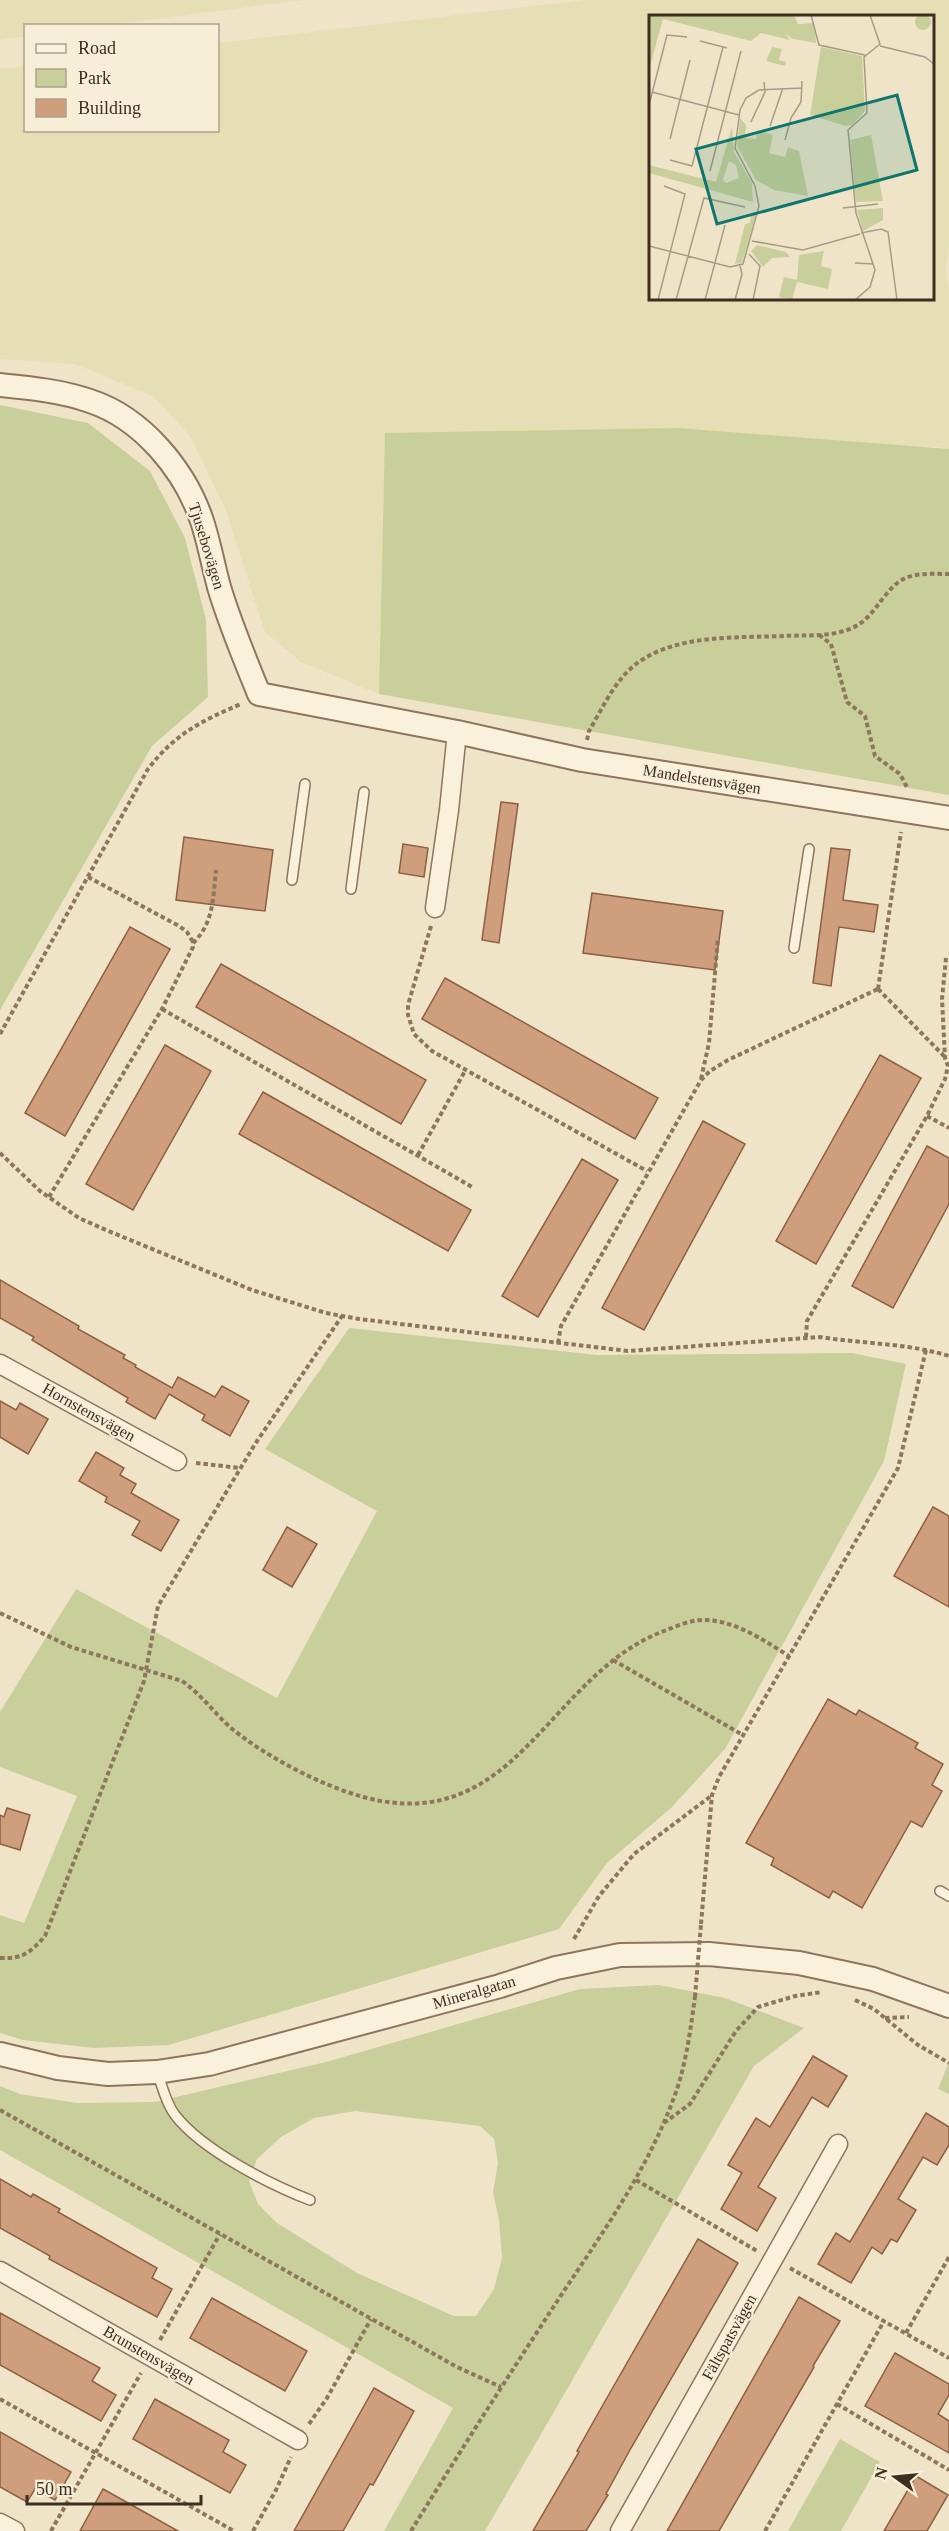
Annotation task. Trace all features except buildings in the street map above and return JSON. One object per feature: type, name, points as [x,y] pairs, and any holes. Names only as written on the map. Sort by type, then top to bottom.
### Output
[{"type":"street","name":"Tjusebovägen","points":[[0,385],[43,389],[91,401],[120,415],[157,445],[184,479],[202,520],[227,614],[260,694]]},
{"type":"street","name":"Mandelstensvägen","points":[[260,694],[457,732],[582,760],[949,818]]},
{"type":"street","points":[[435,909],[457,732]]},
{"type":"street","name":"Hornstensvägen","points":[[0,1364],[177,1461]]},
{"type":"street","name":"Mineralgatan","points":[[0,2054],[58,2068],[108,2074],[157,2072],[209,2064],[500,1986],[556,1968],[620,1955],[709,1954],[799,1963],[873,1979],[949,2006]]},
{"type":"street","name":"Fältspatsvägen","points":[[620,2531],[838,2144]]},
{"type":"street","name":"Brunstensvägen","points":[[0,2271],[298,2440]]},
{"type":"street","points":[[0,2523],[15,2531]]},
{"type":"lane","points":[[292,880],[305,784]]},
{"type":"lane","points":[[351,889],[364,792]]},
{"type":"lane","points":[[794,948],[809,849]]},
{"type":"lane","points":[[940,1891],[949,1896]]},
{"type":"lane","points":[[157,2072],[174,2114],[200,2139],[269,2184],[310,2200]]},
{"type":"path","points":[[582,760],[589,731],[617,685],[636,664],[661,651],[716,639],[819,635],[847,630],[865,621],[900,581],[930,574],[949,574]]},
{"type":"path","points":[[819,635],[831,644],[848,702],[865,716],[875,756],[900,774],[908,788],[878,989]]},
{"type":"path","points":[[0,1034],[148,769],[162,750],[199,722],[260,694]]},
{"type":"path","points":[[49,1197],[162,1009],[193,943],[202,934],[212,909],[216,870]]},
{"type":"path","points":[[88,877],[179,926],[187,932],[193,943]]},
{"type":"path","points":[[435,909],[408,1005],[408,1016],[414,1034],[432,1051],[465,1071],[647,1171]]},
{"type":"path","points":[[701,1080],[709,1043],[718,938]]},
{"type":"path","points":[[806,1337],[807,1322],[927,1116],[945,1079],[948,1066],[945,1058],[942,999],[946,958]]},
{"type":"path","points":[[878,989],[945,1058]]},
{"type":"path","points":[[558,1343],[561,1326],[647,1171],[701,1080],[710,1071],[728,1060],[878,989]]},
{"type":"path","points":[[162,1009],[474,1188]]},
{"type":"path","points":[[418,1155],[465,1071]]},
{"type":"path","points":[[927,1116],[949,1128]]},
{"type":"path","points":[[0,1153],[49,1197],[79,1218],[227,1280],[342,1316],[628,1351],[806,1337],[894,1344],[949,1356]]},
{"type":"path","points":[[0,1958],[16,1959],[32,1951],[45,1936],[144,1681],[158,1605],[240,1468],[342,1316]]},
{"type":"path","points":[[411,2531],[501,2387],[636,2180],[664,2123],[681,2073],[694,1997],[712,1795],[719,1777],[898,1468],[926,1350]]},
{"type":"path","points":[[177,1461],[240,1468]]},
{"type":"path","points":[[0,1613],[71,1647],[182,1681],[194,1689],[220,1718],[243,1738],[282,1761],[333,1786],[388,1802],[415,1803],[440,1800],[465,1791],[490,1778],[522,1754],[585,1685],[613,1660],[642,1640],[692,1621],[727,1623],[789,1656]]},
{"type":"path","points":[[613,1660],[743,1735]]},
{"type":"path","points":[[574,1939],[599,1896],[634,1854],[712,1795]]},
{"type":"path","points":[[664,2123],[690,2104],[736,2031],[758,2007],[795,1996],[825,1992]]},
{"type":"path","points":[[847,1998],[874,2009],[918,2045],[949,2063]]},
{"type":"path","points":[[885,2018],[916,2016]]},
{"type":"path","points":[[0,2110],[457,2367],[501,2387]]},
{"type":"path","points":[[51,2531],[220,2234]]},
{"type":"path","points":[[906,2333],[949,2257]]},
{"type":"path","points":[[765,2531],[884,2321]]},
{"type":"path","points":[[0,2399],[234,2531]]},
{"type":"path","points":[[837,2404],[949,2470]]},
{"type":"shaded area","points":[[0,0],[303,0],[116,24],[24,24],[24,36],[0,40]]},
{"type":"shaded area","points":[[585,0],[949,0],[949,247],[945,271],[949,288],[949,449],[385,434],[379,694],[301,662],[265,632],[225,508],[190,436],[153,396],[75,364],[0,359],[0,69],[24,66],[24,132],[219,132],[219,43]]},
{"type":"green space","points":[[0,405],[88,423],[150,471],[185,538],[206,620],[208,697],[152,746],[0,1010]]},
{"type":"green space","points":[[678,428],[949,449],[949,795],[379,694],[385,433]]},
{"type":"green space","points":[[349,1328],[597,1355],[852,1353],[906,1364],[884,1461],[725,1749],[672,1807],[607,1863],[559,1929],[169,2045],[94,2048],[23,2040],[0,2033],[0,1915],[24,1923],[77,1796],[0,1767],[0,1712],[76,1589],[277,1698],[377,1511],[265,1449]]},
{"type":"green space","points":[[659,1985],[725,1998],[804,2028],[754,2066],[485,2531],[384,2531],[453,2408],[0,2150],[0,2086],[20,2094],[77,2103],[155,2102],[326,2062],[580,1989]],"holes":[[[355,2111],[480,2126],[494,2139],[498,2163],[493,2192],[499,2220],[502,2258],[494,2289],[476,2316],[454,2316],[357,2273],[277,2223],[258,2204],[249,2181],[257,2159],[281,2137],[314,2118]]]},
{"type":"green space","points":[[949,2062],[949,2094],[938,2089]]},
{"type":"green space","points":[[840,2439],[880,2462],[841,2531],[788,2531]]}]
